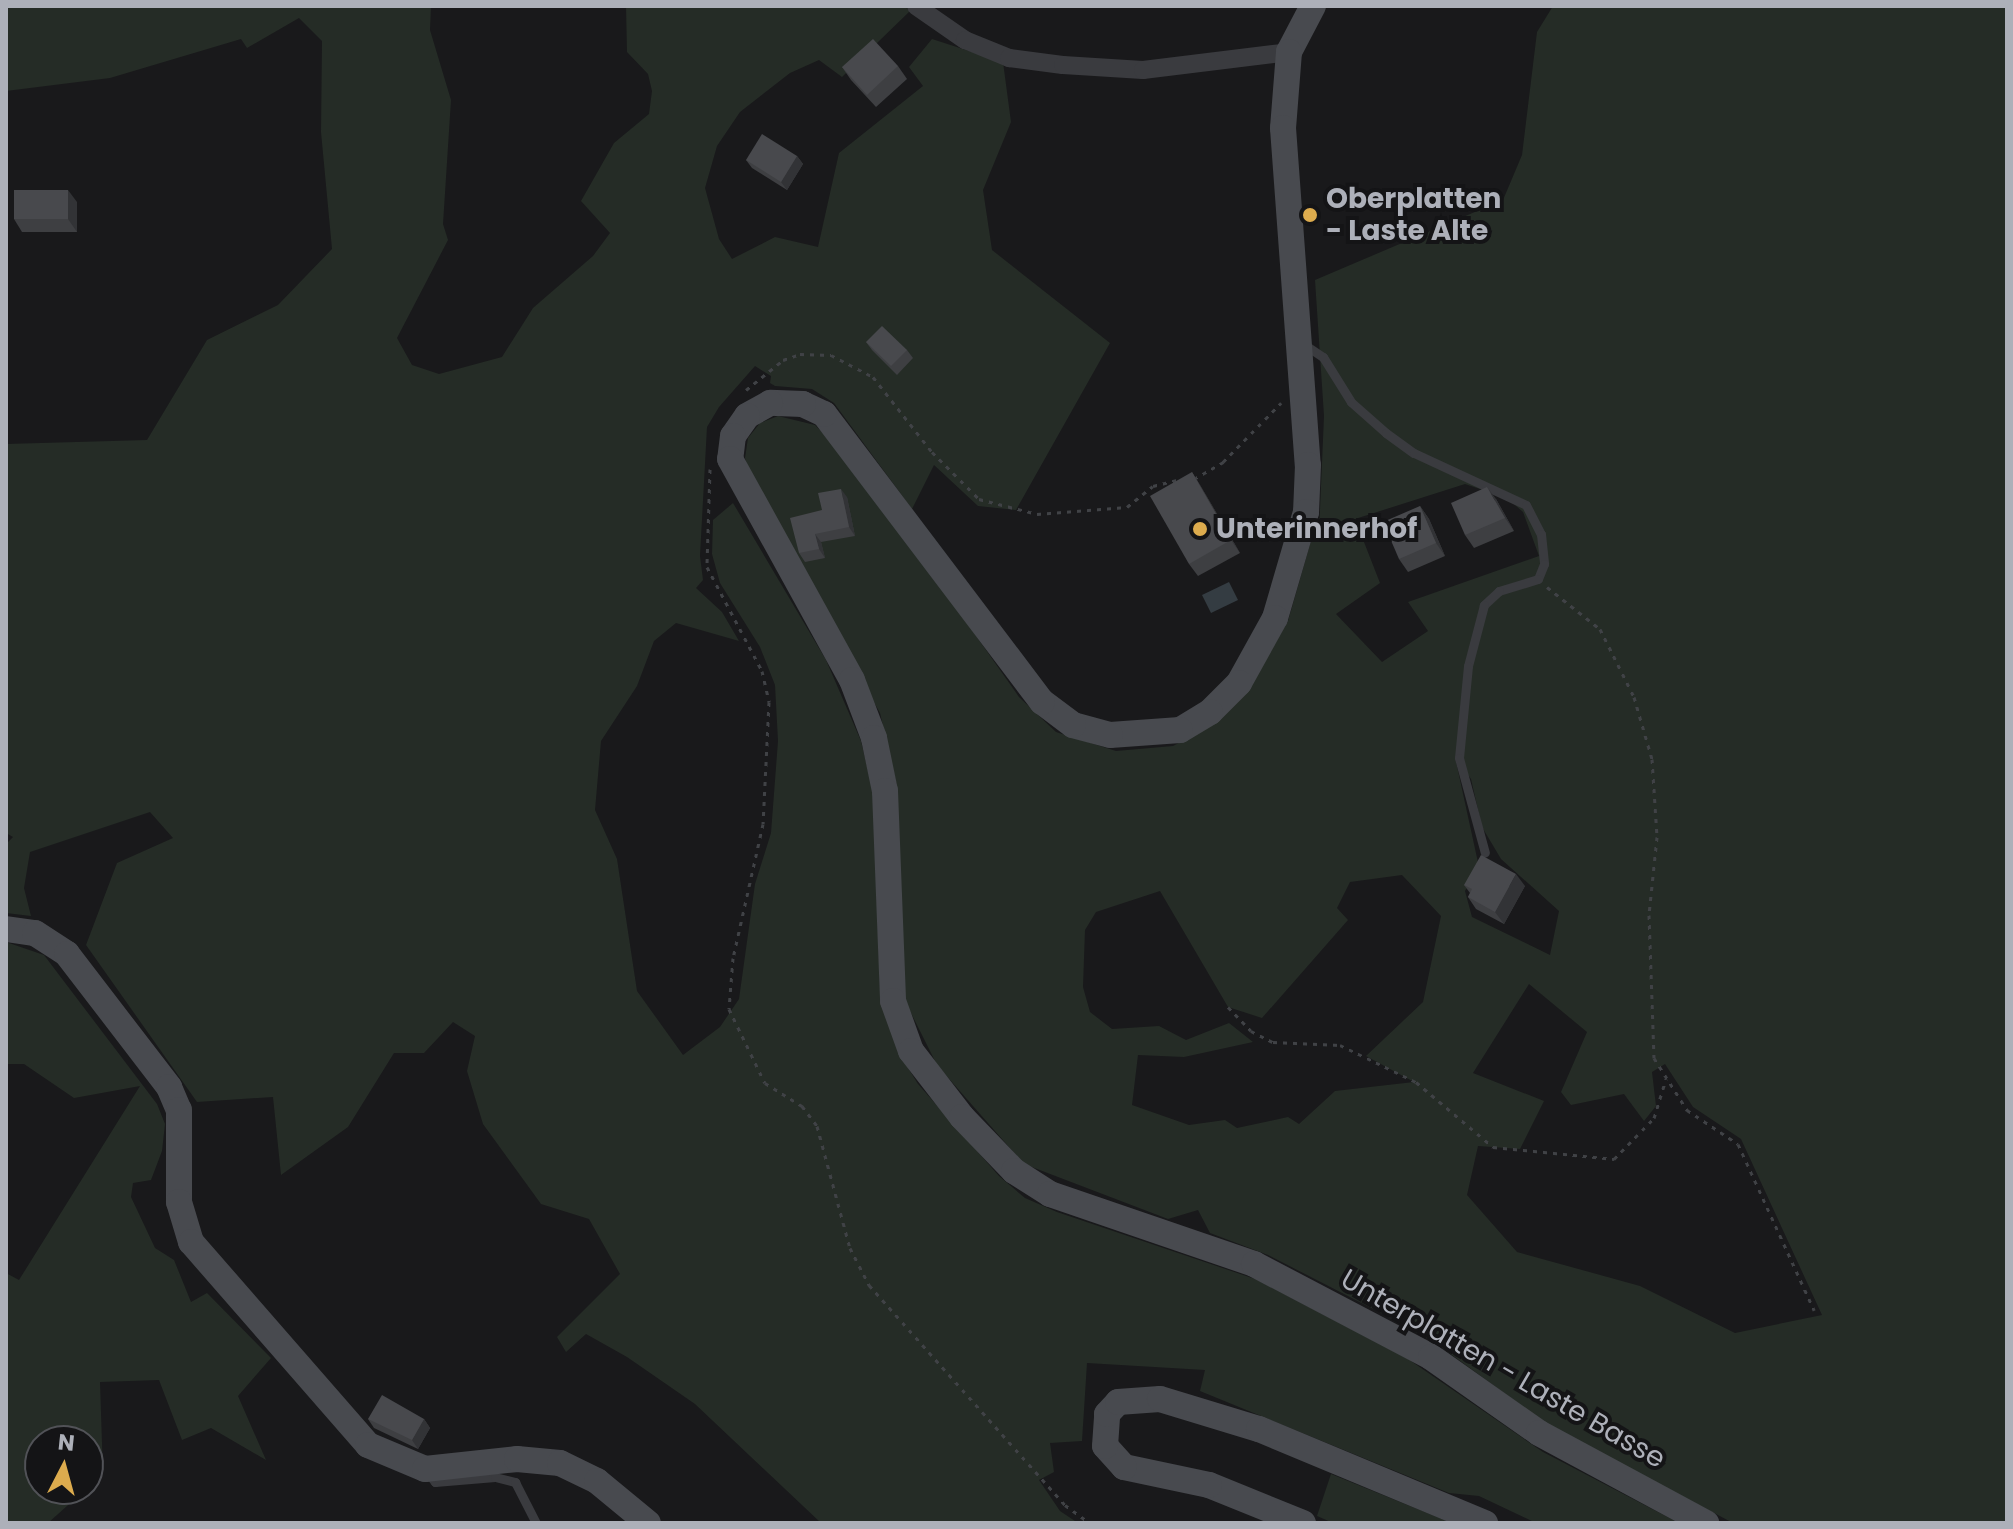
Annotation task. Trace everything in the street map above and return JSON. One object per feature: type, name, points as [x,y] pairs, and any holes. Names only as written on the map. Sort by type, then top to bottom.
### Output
[{"type":"main road","points":[[1299,341],[1283,128],[1289,52],[1313,6]]},
{"type":"main road","name":"Unterplatten - Laste Basse","points":[[1299,341],[1308,465],[1306,512],[1275,618],[1239,683],[1210,712],[1180,730],[1145,736],[1110,735],[1073,725],[1042,702],[824,414],[803,404],[770,403],[747,416],[733,436],[730,459],[740,485],[852,680],[874,738],[885,791],[893,1001],[911,1051],[1014,1171],[1050,1194],[1254,1264],[1431,1357],[1539,1433],[1706,1523]]},
{"type":"main road","points":[[6,929],[35,933],[67,954],[169,1087],[183,1135],[179,1202],[191,1242],[214,1273],[368,1445],[425,1469],[517,1459],[560,1463],[597,1481],[648,1523]]},
{"type":"main road","points":[[1303,1523],[1209,1485],[1124,1467],[1105,1446],[1107,1414],[1118,1402],[1160,1399],[1259,1429],[1485,1523]]},
{"type":"street","points":[[916,6],[965,40],[1009,58],[1063,65],[1143,70],[1289,52]]},
{"type":"lane","points":[[1299,341],[1323,357],[1351,402],[1414,453],[1526,505],[1541,534],[1544,564],[1538,579],[1499,591],[1484,605],[1476,623],[1459,758],[1485,853]]},
{"type":"lane","points":[[425,1469],[435,1482],[495,1477],[515,1482],[536,1523]]},
{"type":"path","points":[[1538,579],[1600,629],[1634,697],[1652,759],[1657,837],[1649,915],[1654,1058],[1687,1110],[1738,1144],[1814,1310]]},
{"type":"path","points":[[1228,1007],[1251,1031],[1273,1042],[1340,1045],[1416,1082],[1493,1147],[1614,1159],[1654,1118],[1666,1079]]},
{"type":"shaded area","points":[[6,6],[431,6],[430,30],[451,100],[443,224],[448,240],[397,338],[412,365],[439,374],[502,357],[533,308],[593,256],[610,233],[581,201],[614,143],[649,114],[652,91],[648,74],[627,52],[626,6],[904,6],[910,11],[842,77],[819,60],[790,73],[740,112],[717,146],[705,188],[719,239],[732,259],[775,237],[818,247],[839,153],[923,86],[909,67],[932,39],[1003,62],[1011,122],[983,190],[992,250],[1110,343],[1016,510],[978,506],[934,465],[912,509],[834,403],[812,389],[775,386],[770,383],[771,376],[755,366],[719,407],[707,427],[700,556],[703,580],[696,588],[722,612],[739,641],[676,623],[654,641],[637,686],[601,741],[595,810],[617,859],[637,991],[683,1055],[720,1027],[739,999],[755,884],[771,833],[778,741],[775,685],[760,647],[720,583],[712,554],[713,520],[733,503],[826,660],[861,741],[873,792],[880,990],[900,1055],[918,1084],[999,1176],[1025,1198],[1057,1212],[1255,1279],[1408,1359],[1543,1452],[1679,1523],[1536,1523],[1479,1496],[1449,1493],[1200,1391],[1205,1370],[1087,1363],[1082,1441],[1050,1443],[1054,1472],[1039,1480],[1060,1511],[1078,1523],[821,1523],[695,1404],[627,1357],[586,1334],[566,1352],[557,1337],[620,1274],[589,1219],[541,1204],[483,1124],[467,1071],[475,1036],[453,1022],[424,1053],[394,1053],[348,1127],[281,1175],[273,1097],[197,1102],[86,945],[117,863],[173,838],[150,812],[30,852],[24,888],[31,916],[6,913],[6,844],[13,837],[6,833],[6,444],[147,440],[207,340],[278,305],[332,249],[321,132],[322,41],[299,18],[247,48],[241,39],[110,78],[6,91]]},
{"type":"shaded area","points":[[1553,6],[2007,6],[2007,1523],[1733,1523],[1548,1425],[1437,1344],[1383,1314],[1268,1255],[1210,1233],[1198,1210],[1168,1219],[1024,1164],[937,1065],[904,999],[897,786],[880,713],[752,482],[745,458],[748,438],[760,423],[778,416],[815,425],[860,471],[1019,697],[1056,732],[1116,751],[1173,746],[1209,727],[1288,621],[1313,534],[1319,533],[1324,416],[1315,280],[1503,200],[1522,155],[1537,32]],"holes":[[[1465,484],[1507,498],[1523,512],[1539,556],[1408,602],[1428,631],[1382,662],[1336,614],[1380,583],[1355,519]],[[1455,757],[1471,779],[1482,827],[1501,859],[1559,911],[1550,955],[1472,917],[1465,891],[1479,867]],[[1402,875],[1441,916],[1423,1002],[1366,1056],[1414,1082],[1335,1091],[1299,1124],[1288,1117],[1237,1128],[1225,1120],[1189,1125],[1132,1105],[1138,1055],[1184,1057],[1253,1042],[1229,1023],[1186,1040],[1159,1026],[1112,1029],[1090,1012],[1083,987],[1085,930],[1096,912],[1160,891],[1228,1007],[1262,1018],[1348,920],[1337,908],[1350,882]],[[1529,984],[1587,1032],[1561,1092],[1571,1105],[1624,1094],[1644,1121],[1656,1106],[1652,1072],[1665,1064],[1693,1107],[1741,1139],[1822,1315],[1735,1333],[1640,1286],[1517,1252],[1467,1195],[1478,1146],[1520,1149],[1544,1101],[1473,1073]]]},
{"type":"shaded area","points":[[1229,582],[1238,600],[1211,613],[1202,595]]},
{"type":"shaded area","points":[[6,942],[44,955],[157,1104],[165,1124],[162,1151],[151,1180],[133,1183],[131,1197],[155,1248],[174,1260],[191,1302],[207,1293],[271,1358],[238,1396],[266,1460],[211,1428],[182,1440],[159,1380],[100,1382],[101,1425],[24,1425],[24,1505],[68,1505],[48,1523],[6,1523],[6,1273],[19,1280],[140,1086],[74,1098],[24,1064],[6,1064]]},
{"type":"shaded area","points":[[1331,1474],[1452,1523],[1333,1523],[1317,1516]]},
{"type":"building","points":[[873,39],[898,66],[867,95],[842,67]]},
{"type":"building","points":[[762,134],[797,156],[781,182],[746,160]]},
{"type":"building","points":[[14,190],[68,190],[68,219],[14,219]]},
{"type":"building","points":[[882,326],[907,350],[891,366],[866,342]]},
{"type":"building","points":[[1192,472],[1231,540],[1189,564],[1150,496]]},
{"type":"building","points":[[1487,487],[1505,518],[1465,535],[1451,503]]},
{"type":"building","points":[[841,489],[849,527],[815,534],[819,549],[799,553],[790,518],[822,510],[818,493]]},
{"type":"building","points":[[1420,506],[1436,543],[1399,559],[1383,522]]},
{"type":"building","points":[[1481,855],[1516,874],[1495,912],[1468,897],[1472,889],[1464,885]]},
{"type":"building","points":[[382,1395],[424,1419],[412,1440],[368,1419]]},
{"type":"place","name":"Oberplatten - Laste Alte","points":[[1310,215]]},
{"type":"place","name":"Unterinnerhof","points":[[1200,529]]}]
